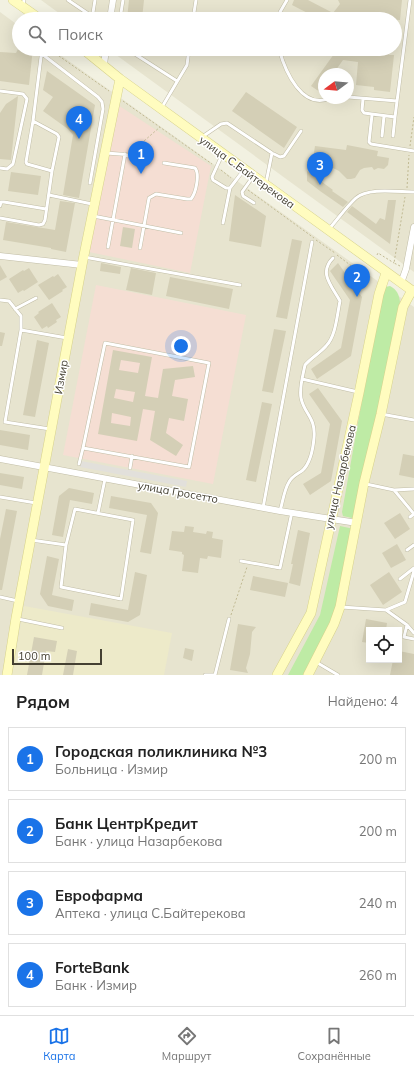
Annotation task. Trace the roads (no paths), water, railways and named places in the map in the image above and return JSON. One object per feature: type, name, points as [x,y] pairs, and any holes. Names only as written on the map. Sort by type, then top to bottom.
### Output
[{"type":"street","points":[[111,12],[113,0]]},
{"type":"street","points":[[17,2],[31,12]]},
{"type":"street","name":"улица С.Байтерекова","points":[[93,56],[120,79],[328,231],[372,261],[386,273],[413,291]]},
{"type":"street","points":[[104,65],[105,56]]},
{"type":"street","name":"Измир","points":[[7,675],[16,618],[82,261],[120,79]]},
{"type":"street","points":[[401,283],[406,269],[414,227]]},
{"type":"street","points":[[0,256],[82,261]]},
{"type":"street","name":"улица Назарбекова","points":[[277,675],[311,613],[379,294],[386,273]]},
{"type":"street","points":[[308,675],[334,624],[340,607],[364,483],[382,414],[403,307],[413,291]]},
{"type":"street","name":"улица Гросетто","points":[[0,460],[280,511],[357,523]]},
{"type":"lane","points":[[68,0],[84,12]]},
{"type":"lane","points":[[93,12],[95,0]]},
{"type":"lane","points":[[121,12],[123,0]]},
{"type":"lane","points":[[195,12],[196,0]]},
{"type":"lane","points":[[280,12],[287,0]]},
{"type":"lane","points":[[393,136],[410,0]]},
{"type":"lane","points":[[42,56],[26,162],[27,164],[52,171]]},
{"type":"lane","points":[[45,56],[98,97],[102,102],[103,109],[90,183]]},
{"type":"lane","points":[[137,56],[177,81]]},
{"type":"lane","points":[[161,109],[187,65],[188,56]]},
{"type":"lane","points":[[281,56],[282,62],[296,88],[311,99],[318,102]]},
{"type":"lane","points":[[0,91],[23,94],[27,99],[13,164],[7,169],[0,168]]},
{"type":"lane","points":[[354,98],[397,101]]},
{"type":"lane","points":[[363,99],[362,112],[395,117]]},
{"type":"lane","points":[[372,114],[369,142],[371,144],[414,151]]},
{"type":"lane","points":[[382,136],[384,116]]},
{"type":"lane","points":[[0,218],[39,225],[43,224],[45,220],[52,171],[59,137],[57,134],[33,121]]},
{"type":"lane","points":[[201,138],[221,124],[227,123],[280,158],[284,156],[302,131]]},
{"type":"lane","points":[[105,153],[146,156]]},
{"type":"lane","points":[[108,247],[125,154]]},
{"type":"lane","points":[[223,154],[212,177],[213,180],[226,188],[230,188]]},
{"type":"lane","points":[[266,185],[272,154]]},
{"type":"lane","points":[[140,248],[149,198],[152,195],[156,194],[187,199],[191,199],[194,196],[197,170],[195,168],[164,163]]},
{"type":"lane","points":[[223,223],[230,188],[244,169]]},
{"type":"lane","points":[[253,176],[242,192],[243,196],[254,203]]},
{"type":"lane","points":[[328,231],[356,198],[364,194],[379,191],[414,192]]},
{"type":"lane","points":[[49,195],[94,204]]},
{"type":"lane","points":[[0,206],[1,202],[4,202],[46,209]]},
{"type":"lane","points":[[92,216],[180,233]]},
{"type":"lane","points":[[263,508],[312,242]]},
{"type":"lane","points":[[280,511],[286,488],[290,480],[308,463],[314,439],[312,420],[301,399],[302,379],[304,365],[327,346],[331,340],[334,330],[340,301],[328,280],[325,270],[327,264],[333,258]]},
{"type":"lane","points":[[82,261],[240,285]]},
{"type":"lane","points":[[15,309],[36,298]]},
{"type":"lane","points":[[0,300],[9,301],[21,316],[21,330],[5,422]]},
{"type":"lane","points":[[21,330],[68,338]]},
{"type":"lane","points":[[79,464],[105,343],[209,362],[189,467],[83,448]]},
{"type":"lane","points":[[302,379],[359,393]]},
{"type":"lane","points":[[382,414],[414,420]]},
{"type":"lane","points":[[0,421],[52,429]]},
{"type":"lane","points":[[130,468],[132,456]]},
{"type":"lane","points":[[98,513],[105,479]]},
{"type":"lane","points":[[364,483],[394,490],[414,489]]},
{"type":"lane","points":[[394,490],[414,514],[410,517]]},
{"type":"lane","points":[[0,499],[38,504]]},
{"type":"lane","points":[[75,509],[133,520],[121,599],[61,587],[66,545],[75,509]]},
{"type":"lane","points":[[241,561],[280,568],[292,512]]},
{"type":"lane","points":[[31,540],[66,545]]},
{"type":"lane","points":[[407,550],[414,545]]},
{"type":"lane","points":[[400,579],[414,568]]},
{"type":"lane","points":[[340,607],[386,610],[405,602],[414,571]]},
{"type":"lane","points":[[0,597],[19,602]]},
{"type":"lane","points":[[386,610],[407,625],[414,634]]},
{"type":"lane","points":[[16,618],[62,628]]},
{"type":"lane","points":[[205,675],[215,675],[229,619]]},
{"type":"lane","points":[[407,625],[404,637],[414,638]]},
{"type":"lane","points":[[315,661],[338,675]]},
{"type":"place","name":"ForteBank","points":[[79,139]]},
{"type":"place","name":"Городская поликлиника №3","points":[[141,174]]},
{"type":"place","name":"Еврофарма","points":[[320,185]]},
{"type":"place","name":"Банк ЦентрКредит","points":[[357,297]]}]
